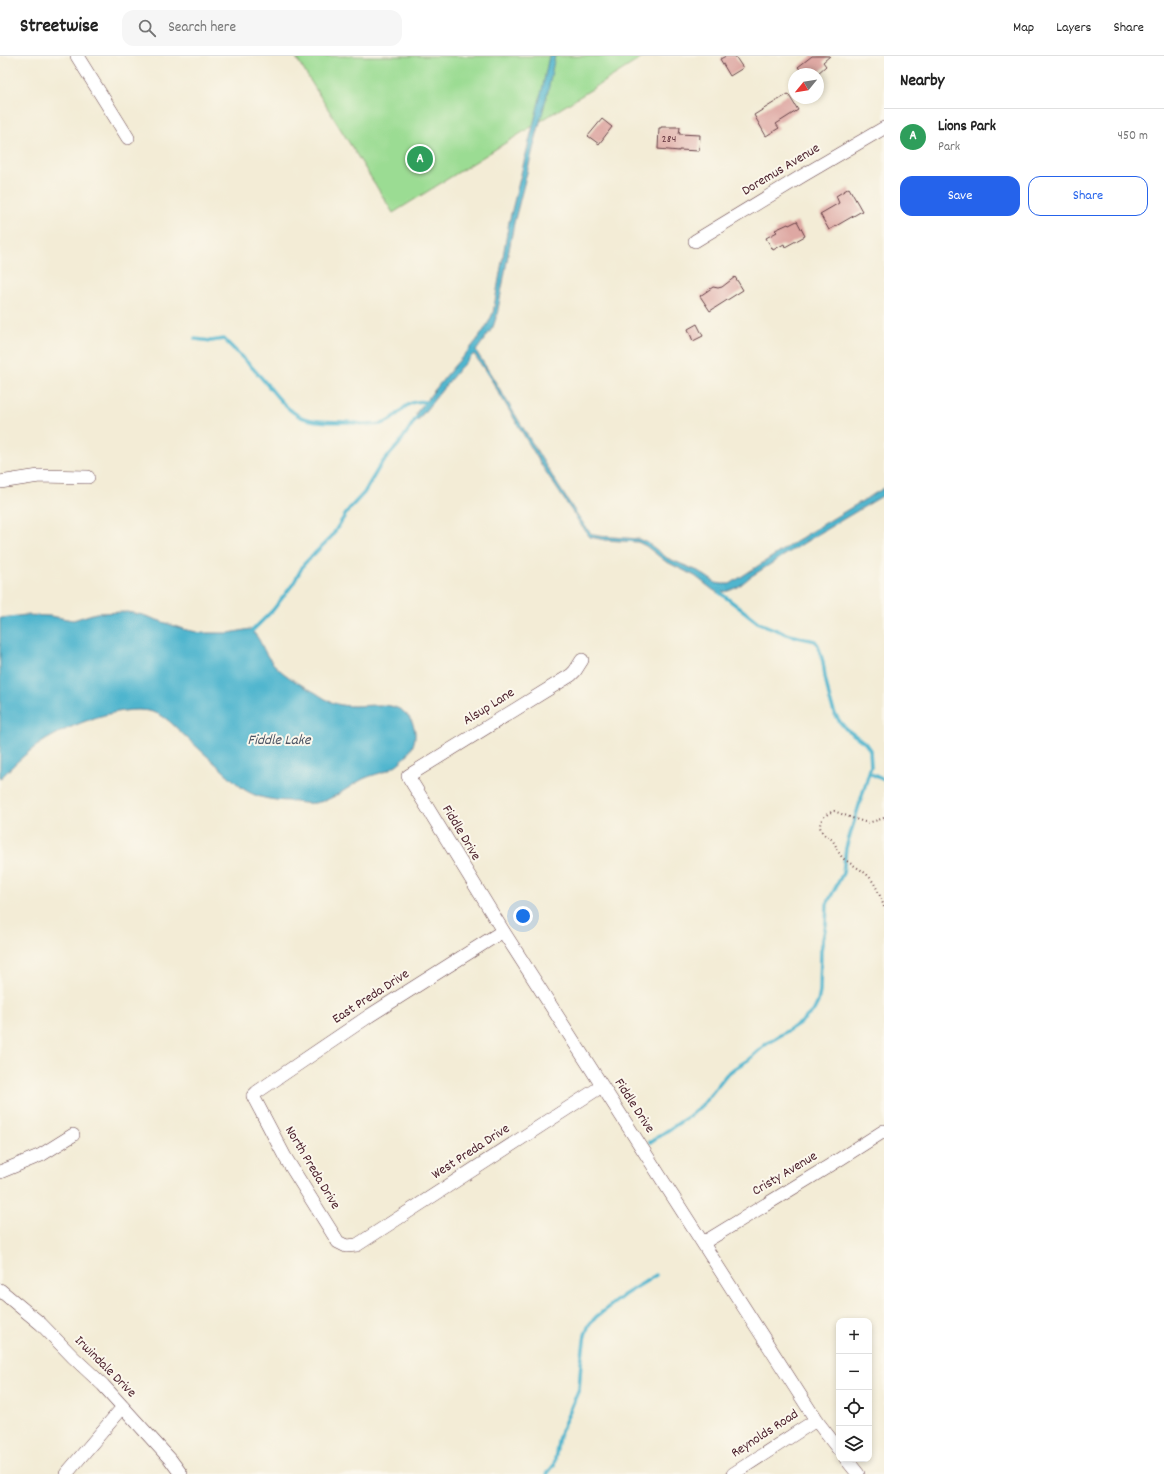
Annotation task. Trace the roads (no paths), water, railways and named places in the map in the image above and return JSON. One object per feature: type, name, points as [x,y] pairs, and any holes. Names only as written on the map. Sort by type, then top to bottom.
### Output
[{"type":"street","points":[[77,56],[128,138]]},
{"type":"street","name":"Doremus Avenue","points":[[695,241],[884,128]]},
{"type":"street","points":[[0,482],[39,476],[88,477]]},
{"type":"street","name":"Alsup Lane","points":[[408,776],[571,675],[582,660]]},
{"type":"street","name":"Fiddle Drive","points":[[408,776],[503,931],[602,1086],[816,1420],[836,1446]]},
{"type":"street","name":"East Preda Drive","points":[[257,1092],[369,1016],[503,931]]},
{"type":"street","name":"West Preda Drive","points":[[357,1245],[602,1086]]},
{"type":"street","name":"North Preda Drive","points":[[257,1092],[253,1096],[285,1157],[338,1242],[346,1246],[357,1245]]},
{"type":"street","name":"Cristy Avenue","points":[[703,1243],[884,1131]]},
{"type":"street","points":[[0,1172],[41,1155],[73,1135]]},
{"type":"street","name":"Irwindale Drive","points":[[0,1290],[41,1324],[123,1407],[170,1458],[181,1474]]},
{"type":"street","points":[[66,1474],[123,1407]]},
{"type":"street","name":"Reynolds Road","points":[[733,1474],[816,1420]]},
{"type":"street","points":[[848,1462],[858,1474]]},
{"type":"water","points":[[549,56],[555,56],[548,91],[514,223],[497,315],[493,327],[476,351],[558,485],[587,529],[592,534],[598,536],[639,539],[648,543],[667,558],[698,571],[716,583],[730,584],[812,531],[884,488],[884,495],[815,536],[750,577],[738,587],[728,591],[718,593],[695,576],[665,561],[646,546],[638,542],[605,540],[590,537],[542,466],[492,381],[474,354],[459,369],[417,421],[416,413],[476,341],[493,313],[509,222]]},
{"type":"water","name":"Fiddle Lake","points":[[127,612],[143,615],[183,629],[201,633],[229,633],[250,629],[259,639],[268,657],[278,668],[296,682],[327,700],[334,703],[355,706],[387,705],[397,708],[405,713],[415,729],[414,744],[401,762],[395,766],[369,776],[328,799],[315,803],[276,800],[258,796],[242,788],[173,724],[162,716],[145,711],[131,710],[98,717],[52,736],[25,755],[0,779],[0,618],[26,615],[50,616],[73,620],[96,613]]},
{"type":"waterway","points":[[195,339],[211,341],[224,339],[254,369],[288,408],[306,419],[377,425],[387,422],[411,403],[425,402]]},
{"type":"waterway","points":[[252,631],[273,610],[293,584],[304,564],[332,536],[349,509],[364,493],[381,464],[399,444],[417,417]]},
{"type":"waterway","points":[[650,1142],[691,1115],[704,1103],[726,1075],[748,1060],[765,1045],[801,1022],[814,1010],[818,1002],[820,992],[821,950],[826,924],[827,904],[843,873],[846,848],[871,766],[870,750],[865,743],[846,729],[835,714],[830,701],[823,662],[818,645],[815,641],[789,635],[759,623],[719,592]]},
{"type":"waterway","points":[[869,773],[884,780]]},
{"type":"waterway","points":[[547,1474],[554,1465],[559,1436],[579,1389],[585,1335],[589,1325],[596,1317],[624,1295],[656,1275]]},
{"type":"place","name":"Lions Park","points":[[420,159]]}]
